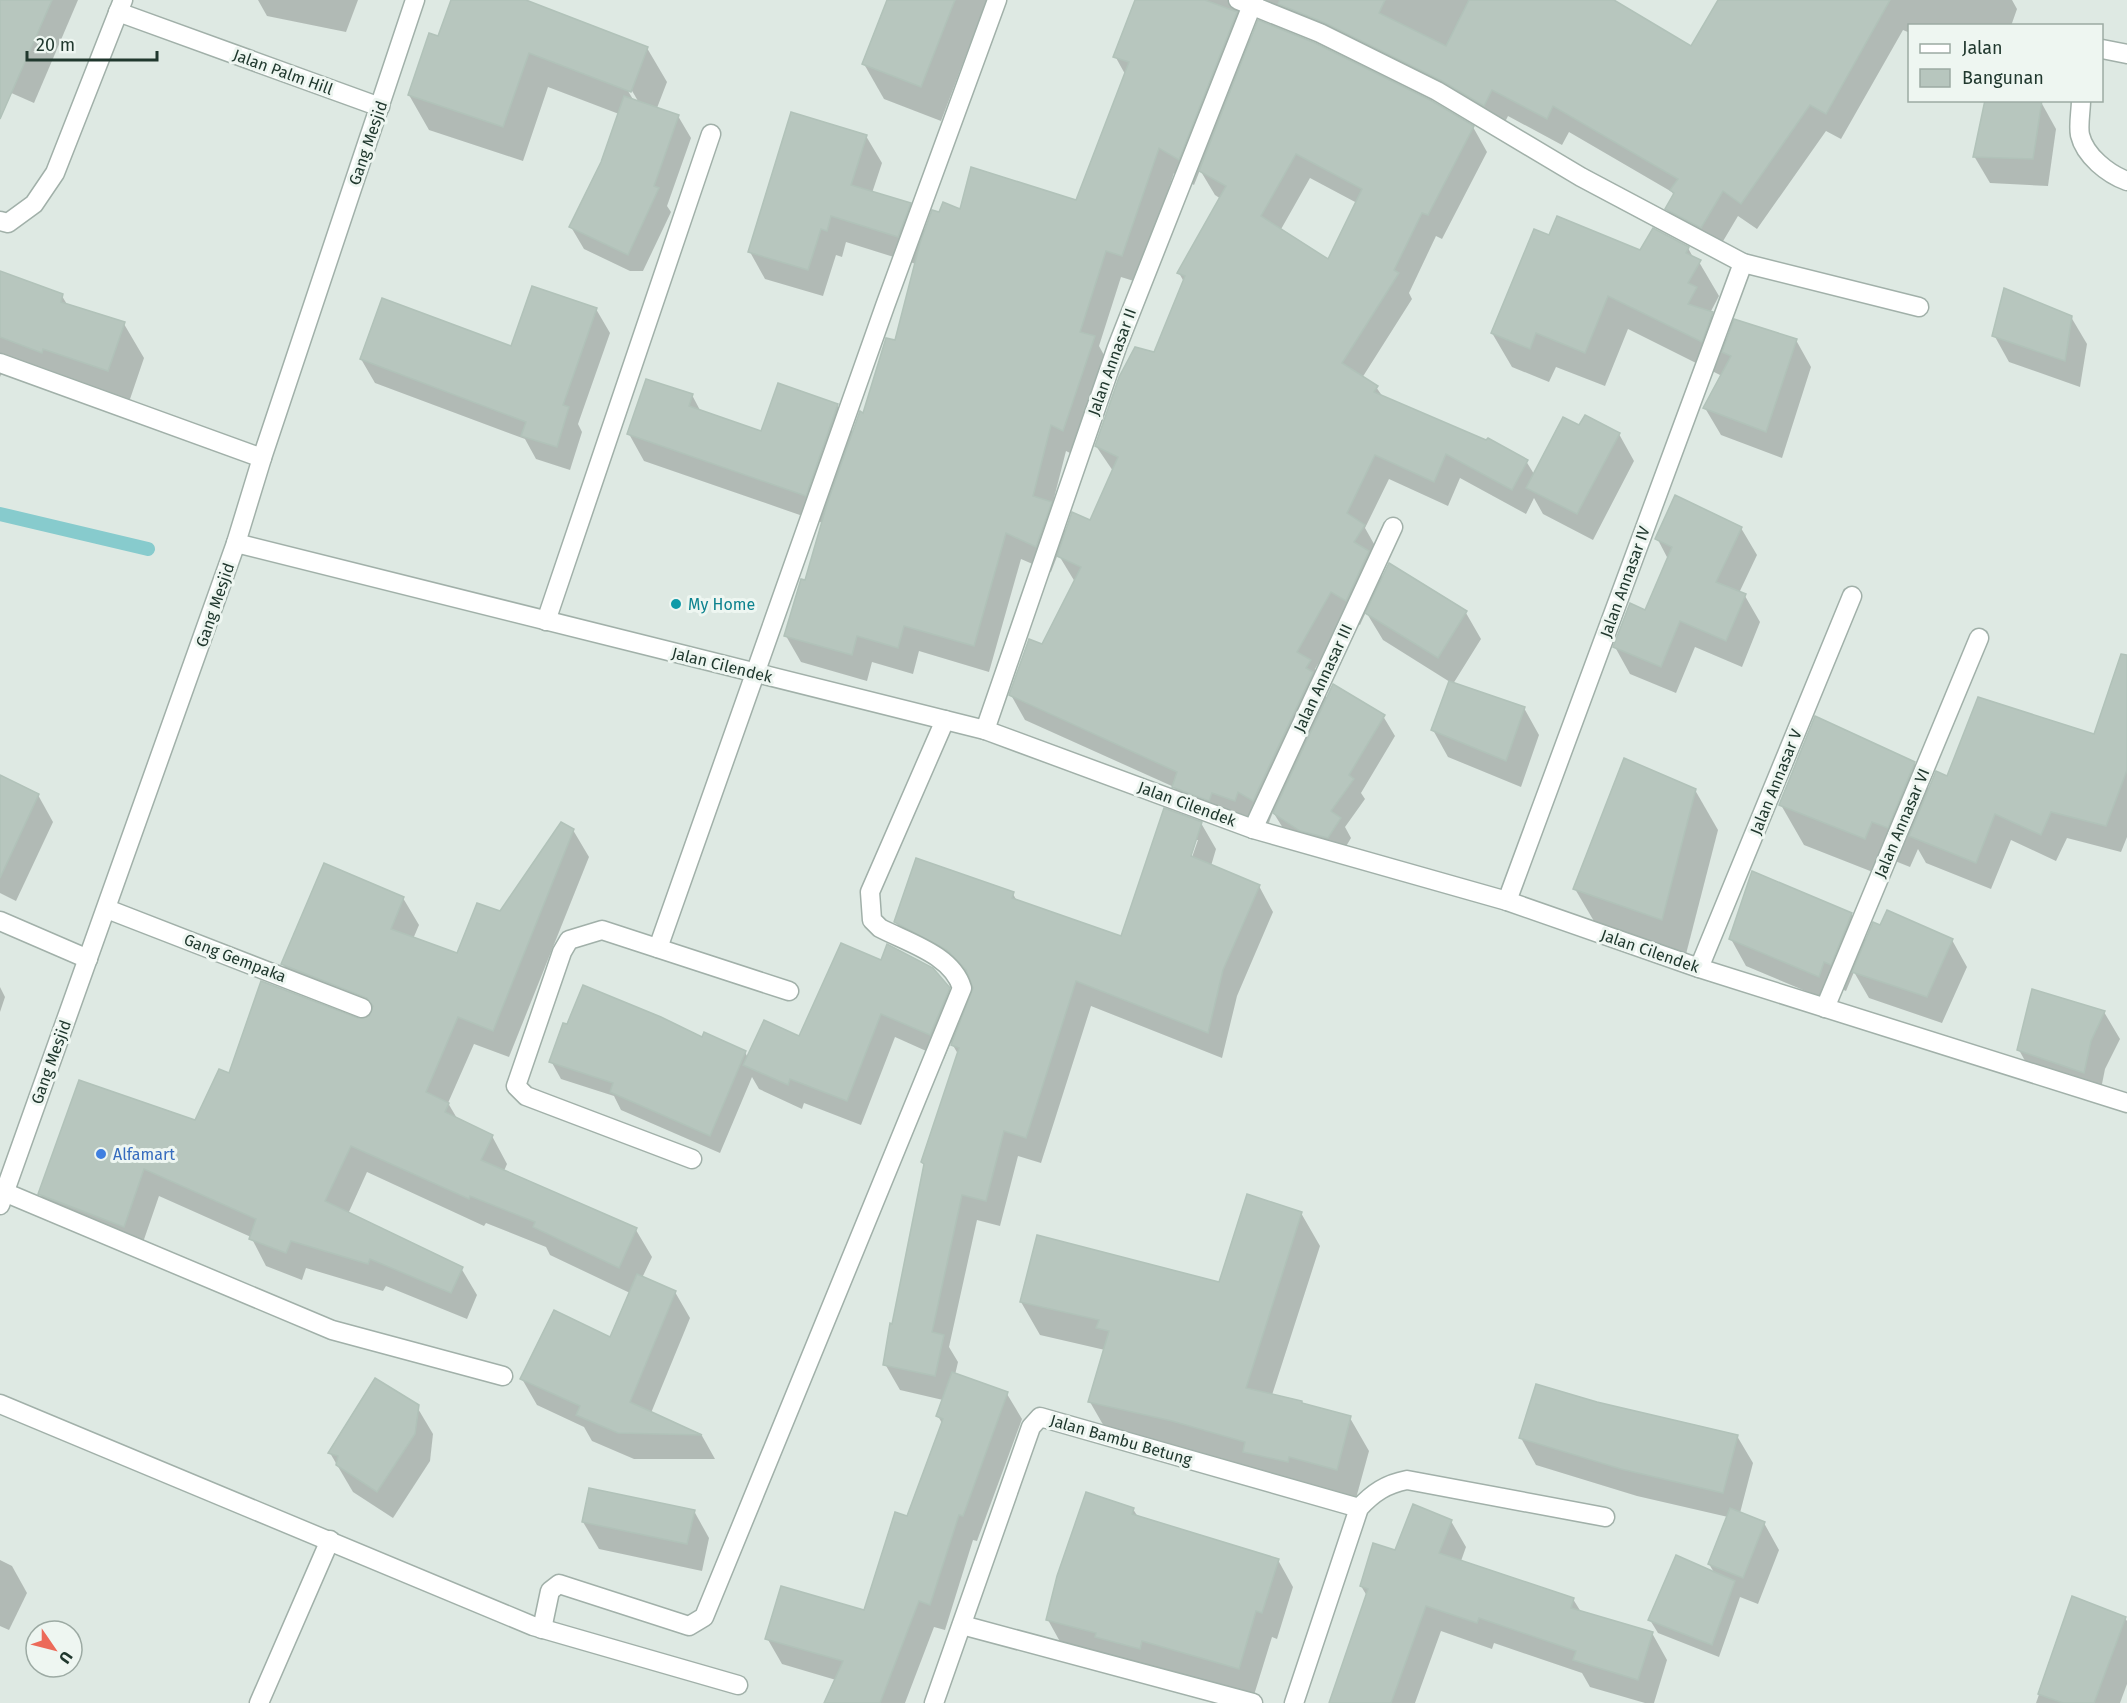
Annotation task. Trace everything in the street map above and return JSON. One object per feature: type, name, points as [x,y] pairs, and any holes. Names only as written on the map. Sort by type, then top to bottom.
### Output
[{"type":"street","name":"Gang Mesjid","points":[[2,1198],[236,543],[262,458],[415,0]]},
{"type":"street","points":[[658,948],[754,673],[997,0]]},
{"type":"street","points":[[1248,2],[1320,33],[1437,90],[1581,177],[1743,263],[1919,307]]},
{"type":"street","name":"Jalan Annasar II","points":[[985,730],[1117,347],[1248,2]]},
{"type":"street","name":"Jalan Palm Hill","points":[[120,6],[380,107]]},
{"type":"street","points":[[0,221],[8,222],[34,204],[55,174],[120,6]]},
{"type":"street","points":[[2103,49],[2127,54]]},
{"type":"street","points":[[2081,102],[2080,136],[2099,165],[2112,175],[2127,181]]},
{"type":"street","points":[[546,621],[711,134]]},
{"type":"street","name":"Jalan Annasar IV","points":[[1507,901],[1743,263]]},
{"type":"street","points":[[0,363],[262,458]]},
{"type":"street","name":"Jalan Annasar III","points":[[1253,828],[1393,527]]},
{"type":"street","name":"Jalan Cilendek","points":[[236,543],[985,730],[1253,828],[1507,901],[1699,968],[2127,1103]]},
{"type":"street","name":"Jalan Annasar V","points":[[1699,968],[1852,596]]},
{"type":"street","name":"Jalan Annasar VI","points":[[1825,1008],[1979,638]]},
{"type":"street","points":[[542,1629],[550,1591],[560,1584],[689,1626],[704,1617],[962,988],[958,975],[950,964],[880,928],[872,920],[870,892],[945,720]]},
{"type":"street","name":"Gang Gempaka","points":[[107,909],[362,1008]]},
{"type":"street","points":[[0,921],[88,959]]},
{"type":"street","points":[[692,1159],[526,1096],[516,1086],[554,973],[569,940],[602,930],[789,991]]},
{"type":"street","points":[[2,1198],[332,1330],[502,1376]]},
{"type":"street","points":[[0,1404],[542,1629],[738,1685]]},
{"type":"street","name":"Jalan Bambu Betung","points":[[934,1703],[1031,1426],[1040,1417],[1359,1508]]},
{"type":"street","points":[[1294,1703],[1359,1508],[1371,1495],[1385,1486],[1407,1480],[1605,1517]]},
{"type":"street","points":[[259,1703],[330,1540]]},
{"type":"street","points":[[962,1625],[1253,1703]]},
{"type":"building","points":[[0,0],[52,0],[0,119]]},
{"type":"building","points":[[451,0],[526,0],[648,47],[631,92],[529,53],[503,127],[408,95],[429,33],[438,36]]},
{"type":"building","points":[[887,0],[955,0],[921,87],[862,64]]},
{"type":"building","points":[[1135,0],[1205,0],[1237,12],[1179,160],[1159,148],[1122,256],[1106,251],[1080,332],[1095,336],[1063,431],[1051,425],[1033,496],[1052,502],[1036,547],[1006,533],[974,646],[904,626],[898,648],[857,636],[852,655],[784,636],[801,579],[805,580],[827,504],[860,411],[863,413],[886,338],[895,340],[920,243],[932,210],[939,212],[943,202],[960,209],[971,167],[1076,200],[1129,62],[1113,57]]},
{"type":"building","points":[[1280,0],[1385,0],[1379,13],[1446,46],[1469,0],[1614,0],[1691,46],[1718,0],[1890,0],[1826,114],[1810,105],[1741,204],[1723,191],[1701,228],[1665,209],[1674,193],[1670,190],[1678,179],[1553,106],[1547,119],[1492,90],[1484,106],[1442,81],[1325,23],[1278,4]]},
{"type":"building","points":[[1258,20],[1315,43],[1432,101],[1474,126],[1428,215],[1422,213],[1394,270],[1399,273],[1342,363],[1378,386],[1374,392],[1486,440],[1488,438],[1528,460],[1512,490],[1446,454],[1434,482],[1375,455],[1347,513],[1365,525],[1354,542],[1369,551],[1346,601],[1331,592],[1297,652],[1311,660],[1306,668],[1313,672],[1253,801],[1238,792],[1235,801],[1212,793],[1209,801],[1172,787],[1177,772],[1009,695],[1029,639],[1042,644],[1081,567],[1057,556],[1072,512],[1090,520],[1118,457],[1095,446],[1119,377],[1135,347],[1154,352],[1185,276],[1177,273],[1226,186],[1199,171]],"holes":[[[1296,154],[1362,189],[1328,259],[1261,216]]]},
{"type":"building","points":[[624,96],[679,115],[654,186],[659,188],[628,255],[569,227],[601,162]]},
{"type":"building","points":[[1985,102],[2042,102],[2033,159],[1973,157]]},
{"type":"building","points":[[791,112],[867,135],[851,185],[911,203],[898,237],[831,216],[827,231],[821,229],[808,270],[748,252]]},
{"type":"building","points":[[1557,216],[1640,250],[1653,228],[1689,247],[1686,253],[1701,260],[1688,283],[1697,287],[1688,304],[1713,312],[1702,342],[1608,296],[1585,353],[1536,333],[1530,349],[1491,333],[1534,229],[1549,235]]},
{"type":"building","points":[[0,271],[63,294],[61,302],[125,322],[108,371],[43,349],[42,353],[0,337]]},
{"type":"building","points":[[532,286],[597,308],[563,405],[569,407],[557,447],[521,436],[526,422],[360,359],[382,298],[511,346]]},
{"type":"building","points":[[2004,288],[2072,316],[2065,361],[1992,336]]},
{"type":"building","points":[[1734,319],[1797,339],[1766,432],[1703,408],[1731,356],[1722,352]]},
{"type":"building","points":[[646,379],[693,394],[689,406],[761,431],[778,383],[838,404],[806,496],[627,434]]},
{"type":"building","points":[[1585,415],[1620,433],[1577,514],[1526,488],[1563,417],[1579,425]]},
{"type":"building","points":[[1675,495],[1742,527],[1716,582],[1746,594],[1726,641],[1680,621],[1661,667],[1613,647],[1630,603],[1645,610],[1672,547],[1655,539]]},
{"type":"building","points":[[1389,563],[1467,611],[1438,658],[1365,613]]},
{"type":"building","points":[[2121,654],[2127,655],[2127,770],[2106,826],[2051,812],[2041,835],[1995,814],[1976,863],[1909,836],[1936,771],[1947,776],[1978,697],[2094,734]]},
{"type":"building","points":[[1449,681],[1525,707],[1506,761],[1431,730]]},
{"type":"building","points":[[1333,684],[1385,715],[1349,775],[1354,779],[1331,811],[1341,818],[1328,838],[1300,831],[1273,813]]},
{"type":"building","points":[[1815,716],[1915,762],[1888,828],[1872,822],[1865,839],[1779,805]]},
{"type":"building","points":[[1624,758],[1696,789],[1662,920],[1573,889]]},
{"type":"building","points":[[0,775],[39,794],[0,878]]},
{"type":"building","points":[[1164,808],[1202,822],[1191,856],[1260,885],[1223,970],[1208,1033],[1076,981],[1026,1138],[1004,1131],[986,1201],[962,1195],[932,1332],[944,1335],[935,1376],[883,1365],[924,1164],[921,1162],[959,1048],[951,1045],[973,988],[966,970],[947,950],[894,922],[916,858],[1014,892],[1012,898],[1121,936]]},
{"type":"building","points":[[561,822],[574,829],[493,1031],[458,1017],[426,1092],[449,1103],[445,1112],[493,1135],[481,1160],[637,1228],[619,1268],[533,1227],[535,1222],[470,1196],[469,1199],[351,1146],[325,1201],[463,1267],[451,1293],[370,1259],[368,1264],[291,1241],[286,1253],[249,1239],[256,1219],[144,1169],[124,1227],[38,1194],[79,1080],[195,1120],[219,1069],[229,1073],[261,981],[358,1018],[369,1016],[373,1006],[367,998],[281,964],[324,863],[404,897],[391,929],[457,953],[477,903],[500,911]]},
{"type":"building","points":[[1752,871],[1852,913],[1831,965],[1824,962],[1819,977],[1729,939]]},
{"type":"building","points":[[1887,910],[1953,939],[1927,997],[1852,972],[1873,922],[1880,925]]},
{"type":"building","points":[[841,943],[881,960],[887,944],[933,968],[950,988],[930,1035],[881,1014],[847,1101],[790,1079],[788,1085],[743,1065],[764,1020],[799,1036]]},
{"type":"building","points":[[583,985],[661,1017],[702,1037],[704,1032],[746,1051],[710,1136],[610,1092],[613,1083],[549,1062],[563,1023],[567,1024]]},
{"type":"building","points":[[2032,989],[2105,1011],[2091,1041],[2084,1073],[2017,1050]]},
{"type":"building","points":[[1247,1194],[1302,1212],[1246,1388],[1302,1401],[1302,1403],[1351,1416],[1337,1470],[1289,1457],[1288,1462],[1243,1452],[1245,1442],[1172,1421],[1088,1402],[1109,1331],[1096,1328],[1099,1320],[1020,1302],[1037,1235],[1219,1282]]},
{"type":"building","points":[[637,1274],[676,1291],[630,1402],[702,1435],[618,1433],[576,1415],[580,1406],[520,1379],[554,1310],[610,1337]]},
{"type":"building","points":[[952,1372],[1008,1392],[963,1516],[959,1515],[930,1605],[919,1601],[880,1703],[824,1703],[843,1661],[765,1639],[781,1586],[864,1610],[895,1512],[907,1516],[943,1419],[936,1416]]},
{"type":"building","points":[[375,1378],[419,1405],[415,1434],[377,1492],[336,1465],[338,1456],[328,1453]]},
{"type":"building","points":[[1536,1384],[1597,1402],[1738,1435],[1723,1493],[1621,1469],[1519,1438]]},
{"type":"building","points":[[589,1488],[695,1510],[687,1544],[582,1522]]},
{"type":"building","points":[[1086,1492],[1134,1508],[1132,1514],[1279,1559],[1262,1613],[1256,1611],[1239,1669],[1142,1641],[1140,1649],[1095,1637],[1096,1633],[1046,1620],[1057,1576]]},
{"type":"building","points":[[1413,1504],[1452,1520],[1439,1553],[1574,1598],[1571,1608],[1653,1632],[1638,1680],[1573,1660],[1576,1651],[1479,1618],[1477,1623],[1426,1606],[1391,1703],[1329,1703],[1368,1589],[1360,1586],[1373,1543],[1395,1550]]},
{"type":"building","points":[[1730,1508],[1765,1522],[1743,1578],[1708,1564]]},
{"type":"building","points":[[1676,1555],[1735,1581],[1712,1645],[1648,1620]]},
{"type":"building","points":[[2072,1596],[2126,1617],[2094,1703],[2063,1703],[2038,1694]]},
{"type":"waterway","points":[[0,514],[148,549]]},
{"type":"place","name":"My Home","points":[[676,604]]},
{"type":"place","name":"Alfamart","points":[[101,1154]]}]
